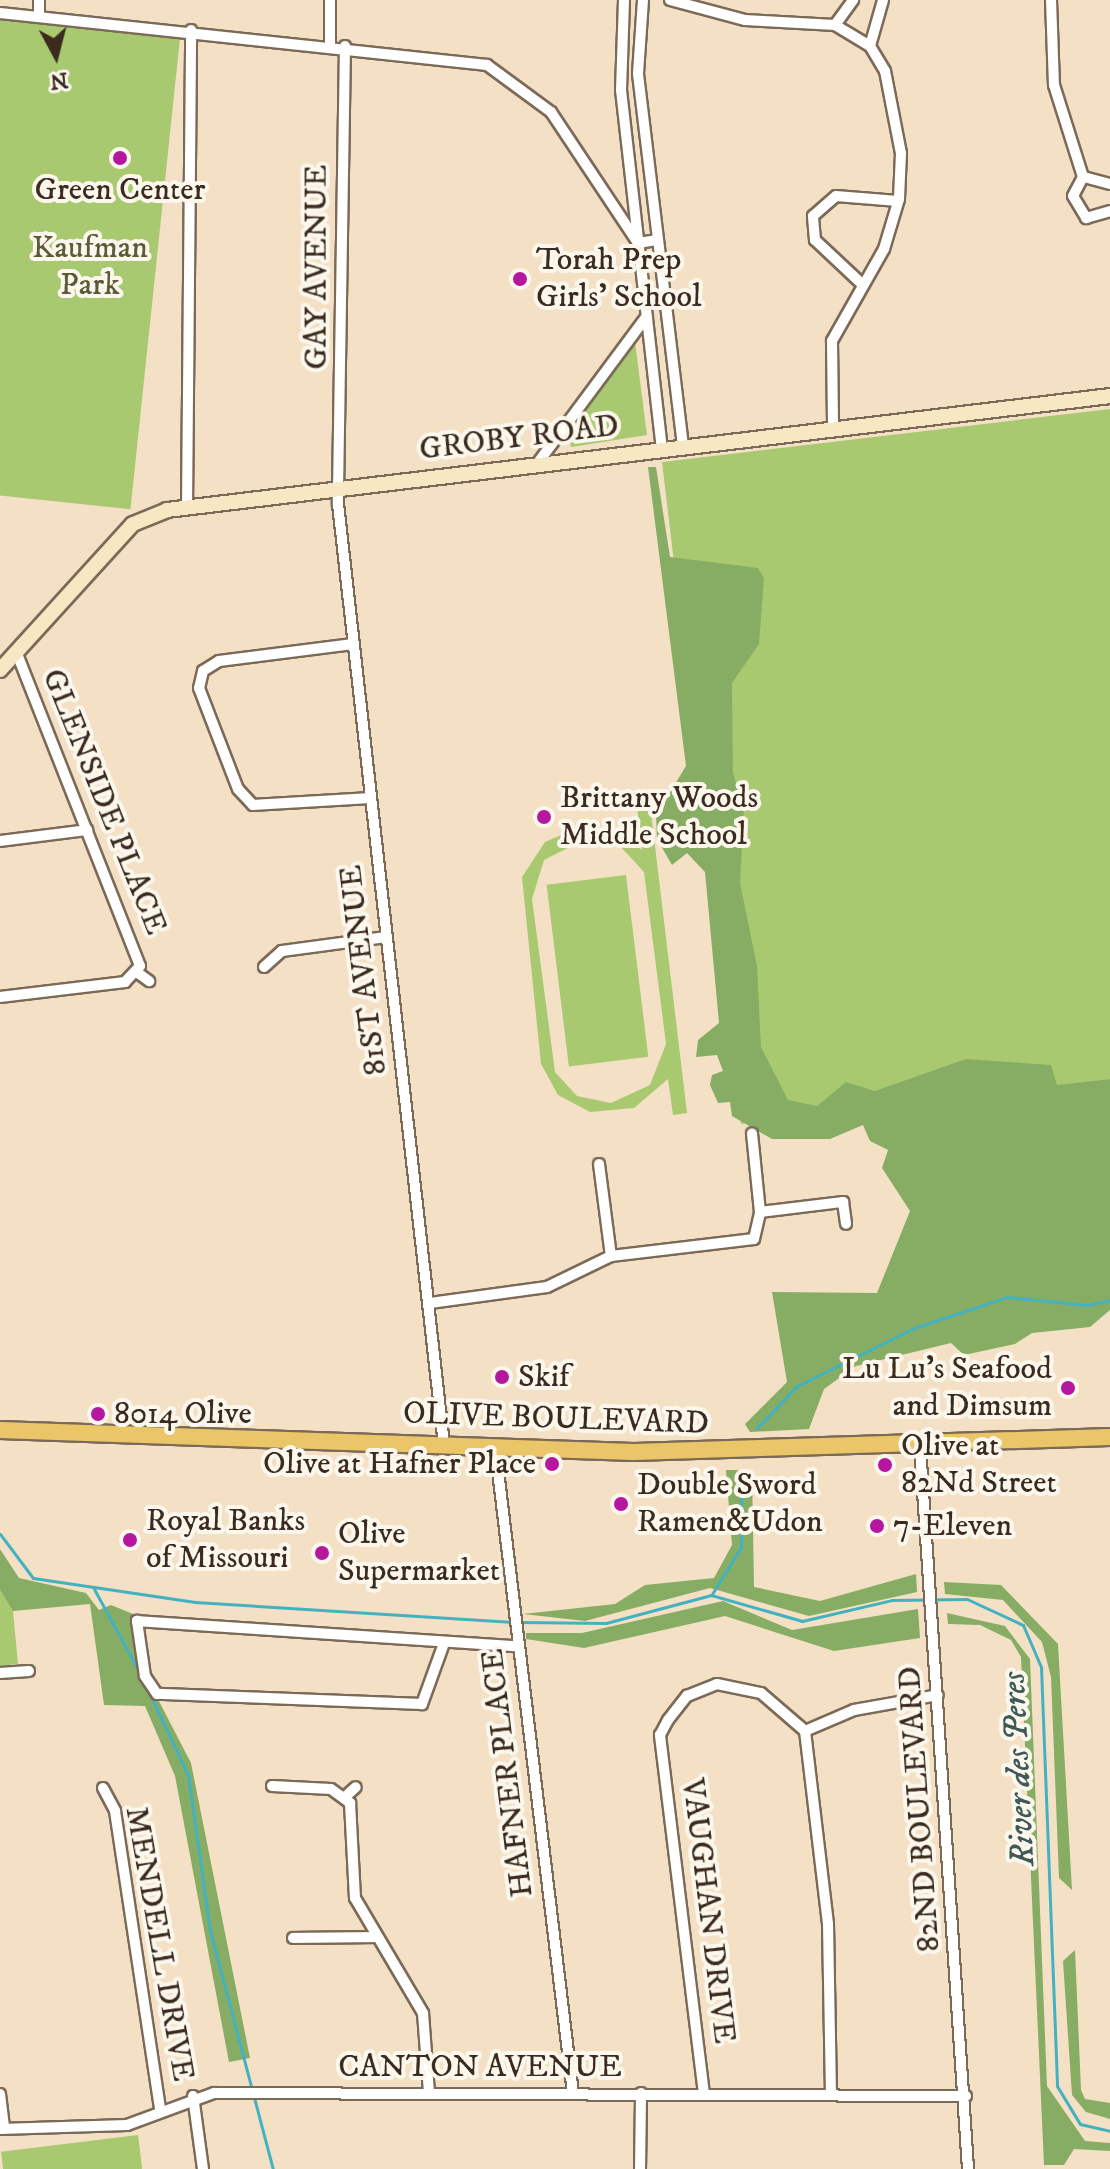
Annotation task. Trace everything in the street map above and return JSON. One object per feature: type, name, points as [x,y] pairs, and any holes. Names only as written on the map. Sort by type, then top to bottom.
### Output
[{"type":"main road","name":"OLIVE BOULEVARD","points":[[0,1430],[666,1452],[920,1446],[1110,1437]]},
{"type":"street","points":[[39,0],[39,16]]},
{"type":"street","points":[[330,0],[330,45]]},
{"type":"street","points":[[624,0],[619,64],[662,449]]},
{"type":"street","points":[[643,0],[638,74],[683,447]]},
{"type":"street","points":[[670,0],[745,20],[835,25],[870,46],[895,103],[898,201],[863,285],[832,341],[833,429]]},
{"type":"street","points":[[835,25],[853,0]]},
{"type":"street","points":[[870,46],[883,0]]},
{"type":"street","points":[[1051,0],[1054,85],[1083,177],[1073,196],[1076,209],[1092,219],[1110,211]]},
{"type":"street","points":[[0,13],[468,59],[520,83],[551,112],[638,243]]},
{"type":"street","points":[[187,507],[191,30]]},
{"type":"street","name":"GAY AVENUE","points":[[340,488],[345,46]]},
{"type":"street","points":[[1083,177],[1110,184]]},
{"type":"street","points":[[863,285],[815,240],[813,216],[836,196],[898,201]]},
{"type":"street","points":[[638,243],[658,240]]},
{"type":"street","points":[[537,464],[647,316]]},
{"type":"street","name":"GROBY ROAD","points":[[0,670],[133,524],[187,507],[1110,396]]},
{"type":"street","name":"81ST AVENUE","points":[[340,488],[353,644],[444,1445]]},
{"type":"street","points":[[353,644],[219,661],[203,671],[199,688],[238,789],[253,805],[370,798]]},
{"type":"street","name":"GLENSIDE PLACE","points":[[0,997],[125,982],[138,973],[140,959],[16,652]]},
{"type":"street","points":[[0,841],[87,830]]},
{"type":"street","points":[[264,967],[282,951],[386,937]]},
{"type":"street","points":[[138,973],[149,981]]},
{"type":"street","points":[[430,1303],[539,1289],[611,1256],[741,1243],[754,1239],[760,1212],[752,1133]]},
{"type":"street","points":[[599,1164],[611,1256]]},
{"type":"street","points":[[760,1212],[843,1202],[846,1224]]},
{"type":"street","name":"HAFNER PLACE","points":[[495,1446],[573,2093]]},
{"type":"street","name":"82ND BOULEVARD","points":[[920,1446],[966,2096],[968,2169]]},
{"type":"street","points":[[443,1646],[422,1704],[157,1694],[145,1676],[137,1621],[443,1646],[518,1642]]},
{"type":"street","points":[[0,1673],[29,1671]]},
{"type":"street","name":"VAUGHAN DRIVE","points":[[704,2094],[660,1735],[687,1696],[717,1684],[761,1693],[805,1731]]},
{"type":"street","points":[[831,2095],[828,1924],[805,1731],[854,1710],[938,1695]]},
{"type":"street","points":[[272,1786],[331,1789],[346,1796]]},
{"type":"street","points":[[346,1796],[356,1787]]},
{"type":"street","name":"MENDELL DRIVE","points":[[103,1788],[115,1811],[160,2110]]},
{"type":"street","points":[[346,1796],[350,1877],[375,1937],[423,2013],[429,2093]]},
{"type":"street","points":[[293,1938],[375,1937]]},
{"type":"street","name":"CANTON AVENUE","points":[[2,2129],[127,2125],[193,2096],[234,2093],[966,2096]]},
{"type":"street","points":[[640,2169],[641,2093]]},
{"type":"street","points":[[0,2094],[2,2129]]},
{"type":"street","name":"MENDELL DRIVE","points":[[193,2096],[203,2169]]},
{"type":"green space","name":"Kaufman Park","points":[[0,19],[180,38],[130,509],[0,496]]},
{"type":"green space","points":[[635,342],[647,435],[571,447],[567,429]]},
{"type":"green space","points":[[1110,409],[1110,1079],[741,1124],[662,462]]},
{"type":"green space","points":[[648,467],[656,467],[670,557],[758,568],[764,578],[759,644],[732,683],[733,773],[744,807],[740,883],[757,966],[761,1047],[788,1100],[817,1106],[846,1082],[875,1091],[966,1059],[1051,1065],[1057,1085],[1110,1079],[1110,1310],[1090,1327],[1032,1333],[1015,1344],[964,1355],[951,1343],[856,1366],[824,1389],[809,1429],[750,1432],[745,1424],[787,1382],[772,1292],[877,1293],[910,1211],[882,1168],[888,1150],[870,1141],[863,1125],[830,1139],[772,1139],[732,1116],[730,1102],[718,1103],[710,1085],[712,1075],[723,1071],[717,1055],[696,1057],[698,1040],[719,1023],[705,872],[687,853],[672,865],[657,839],[656,815],[686,766]]},
{"type":"green space","points":[[649,796],[687,1113],[673,1115],[668,1079],[634,1108],[590,1112],[558,1095],[541,1064],[522,877],[545,842],[580,827],[617,831],[642,850],[636,798]],"holes":[[[589,837],[619,845],[644,872],[666,1044],[650,1085],[611,1103],[577,1096],[555,1072],[532,899],[544,860]]]},
{"type":"green space","points":[[626,875],[648,1057],[569,1066],[547,885]]},
{"type":"green space","points":[[726,1470],[752,1470],[754,1587],[820,1601],[916,1574],[917,1592],[809,1616],[710,1588],[585,1621],[523,1614],[615,1604],[645,1585],[714,1578],[732,1545]]},
{"type":"green space","points":[[0,1549],[19,1578],[86,1593],[99,1610],[111,1605],[133,1614],[134,1653],[191,1763],[250,2058],[229,2062],[175,1776],[145,1706],[104,1705],[90,1604],[13,1611],[0,1590]]},
{"type":"green space","points":[[944,1582],[1001,1585],[1058,1644],[1072,1890],[1059,1878],[1051,1677],[1042,1642],[1003,1600],[945,1594]]},
{"type":"green space","points":[[0,1590],[13,1611],[18,1664],[0,1666]]},
{"type":"green space","points":[[723,1601],[792,1630],[918,1609],[920,1638],[834,1651],[725,1616],[584,1648],[526,1639],[526,1633],[582,1633]]},
{"type":"green space","points":[[947,1613],[1005,1626],[1030,1659],[1047,2086],[1085,2141],[1110,2143],[1110,2151],[1074,2149],[1064,2165],[1044,2165],[1021,1657],[1011,1640],[980,1625],[948,1624]]},
{"type":"green space","points":[[1075,1950],[1081,2090],[1085,2099],[1110,2103],[1110,2119],[1086,2112],[1072,2095],[1063,1961]]},
{"type":"green space","points":[[138,2135],[142,2169],[3,2169],[1,2152]]},
{"type":"waterway","points":[[757,1428],[797,1386],[914,1328],[1007,1297],[1087,1305],[1110,1300]]},
{"type":"waterway","points":[[712,1594],[741,1547],[741,1475]]},
{"type":"waterway","name":"River des Peres","points":[[0,1534],[33,1578],[195,1602],[513,1622]]},
{"type":"waterway","points":[[94,1589],[140,1673]]},
{"type":"waterway","name":"River des Peres","points":[[520,1622],[606,1623],[711,1595],[802,1621],[892,1600],[967,1599],[1023,1625],[1041,1667],[1057,2086],[1080,2124],[1110,2131]]},
{"type":"waterway","points":[[147,1688],[188,1775],[210,1931],[273,2169]]},
{"type":"place","name":"Green Center","points":[[120,158]]},
{"type":"place","name":"Torah Prep Girls' School","points":[[520,279]]},
{"type":"place","name":"Brittany Woods Middle School","points":[[544,817]]},
{"type":"place","name":"Skif","points":[[502,1377]]},
{"type":"place","name":"Lu Lu's Seafood and Dimsum","points":[[1068,1388]]},
{"type":"place","name":"8014 Olive","points":[[98,1414]]},
{"type":"place","name":"Olive at Hafner Place","points":[[552,1464]]},
{"type":"place","name":"Olive at 82Nd Street","points":[[885,1465]]},
{"type":"place","name":"Double Sword Ramen&Udon","points":[[621,1504]]},
{"type":"place","name":"7-Eleven","points":[[877,1526]]},
{"type":"place","name":"Royal Banks of Missouri","points":[[130,1540]]},
{"type":"place","name":"Olive Supermarket","points":[[322,1553]]}]
